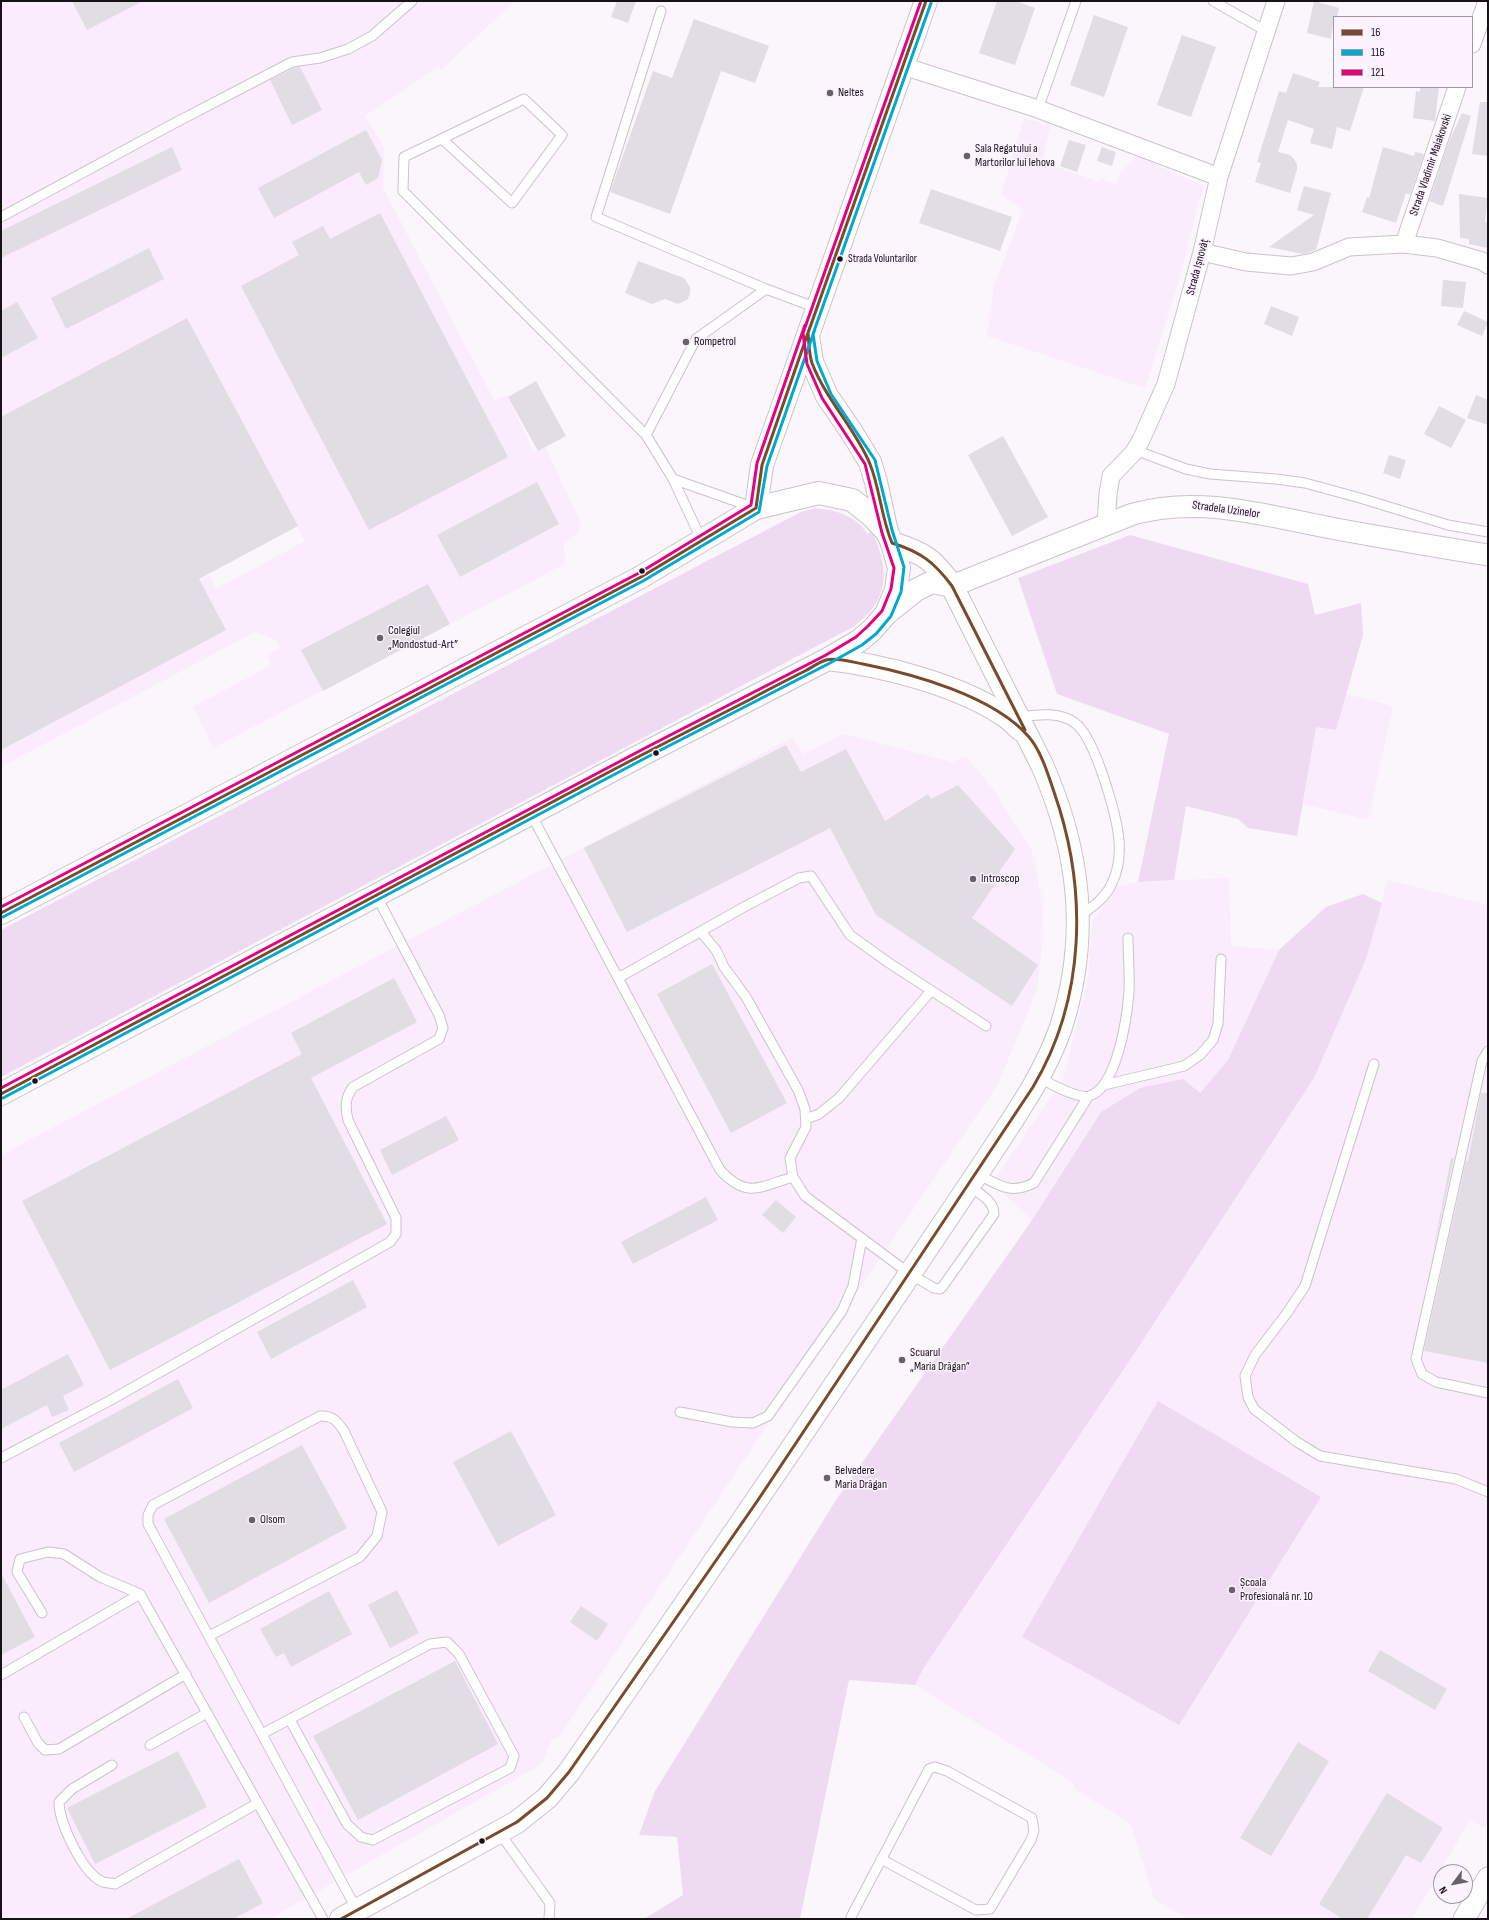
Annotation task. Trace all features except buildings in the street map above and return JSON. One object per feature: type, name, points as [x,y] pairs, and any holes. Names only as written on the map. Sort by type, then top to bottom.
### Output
[{"type":"main road","points":[[756,508],[762,465],[926,1]]},
{"type":"main road","points":[[808,333],[812,362],[824,389],[870,462],[876,482],[899,568],[896,590],[886,614]]},
{"type":"main road","points":[[1,912],[641,577],[756,508],[819,493],[852,500],[871,515],[890,538],[926,556],[939,567],[952,586],[1029,738],[1055,794],[1064,823],[1074,866],[1077,918],[1075,972],[1058,1034],[1038,1077],[973,1180],[758,1500],[569,1772],[547,1798],[517,1822],[349,1915]]},
{"type":"main road","points":[[1,1094],[376,895],[828,659],[859,641],[872,630],[886,614],[916,590],[932,582],[952,586]]},
{"type":"main road","points":[[828,659],[857,662],[883,668],[957,692],[982,702],[1004,715],[1029,738]]},
{"type":"street","name":"Strada Ișnovăț","points":[[1106,524],[1111,476],[1135,450],[1141,440],[1166,384],[1202,252],[1219,177],[1276,1]]},
{"type":"street","points":[[1473,41],[1486,1]]},
{"type":"street","points":[[903,66],[1038,109],[1219,177]]},
{"type":"street","name":"Strada Vladimir Maiakovski","points":[[1404,244],[1457,88]]},
{"type":"street","points":[[1202,252],[1246,262],[1291,266],[1313,262],[1349,247],[1404,244],[1437,248],[1482,261],[1488,265]]},
{"type":"street","name":"Stradela Uzinelor","points":[[952,586],[1106,524],[1139,512],[1169,506],[1189,505],[1221,507],[1396,540],[1488,555]]},
{"type":"street","points":[[1464,1919],[1488,1878]]},
{"type":"lane","points":[[1,217],[171,125],[292,62],[320,58],[348,49],[372,36],[412,1]]},
{"type":"lane","points":[[1038,109],[1076,1]]},
{"type":"lane","points":[[1213,1],[1266,31]]},
{"type":"lane","points":[[661,11],[596,216],[766,289],[817,308]]},
{"type":"lane","points":[[442,139],[512,203],[562,135],[524,99],[404,157],[403,191],[646,435],[673,479],[702,541]]},
{"type":"lane","points":[[646,435],[696,339],[766,289]]},
{"type":"lane","points":[[1135,450],[1186,469],[1210,474],[1276,479],[1305,483],[1448,525],[1488,532]]},
{"type":"lane","points":[[673,479],[756,508]]},
{"type":"lane","points":[[1018,717],[1040,715],[1062,716],[1075,723],[1085,735],[1098,764],[1114,808],[1119,842],[1118,865],[1112,884],[1097,903],[1077,918]]},
{"type":"lane","points":[[531,814],[720,1170],[732,1183],[750,1190],[792,1178]]},
{"type":"lane","points":[[618,978],[701,932],[744,906],[799,878],[811,876],[850,935],[986,1026]]},
{"type":"lane","points":[[1,1458],[109,1401],[390,1242],[396,1234],[396,1218],[348,1120],[345,1109],[346,1097],[353,1087],[439,1039],[443,1028],[439,1015],[376,895]]},
{"type":"lane","points":[[701,932],[716,950],[724,967],[746,997],[798,1090],[805,1109],[806,1127],[790,1158],[792,1178],[805,1196],[910,1274],[934,1288],[940,1289],[994,1214],[994,1208],[991,1203],[973,1180]]},
{"type":"lane","points":[[1038,1077],[1076,1094],[1088,1096],[1098,1092],[1104,1085],[1111,1073],[1124,1029],[1129,992],[1128,938]]},
{"type":"lane","points":[[1104,1085],[1184,1066],[1200,1055],[1212,1040],[1218,1024],[1220,959]]},
{"type":"lane","points":[[806,1119],[819,1114],[839,1098],[932,990]]},
{"type":"lane","points":[[1488,1051],[1482,1061],[1416,1359],[1422,1374],[1436,1382],[1488,1392]]},
{"type":"lane","points":[[1374,1064],[1305,1286],[1288,1313],[1255,1355],[1245,1376],[1248,1397],[1254,1409],[1296,1442],[1320,1456],[1456,1480],[1488,1492]]},
{"type":"lane","points":[[973,1180],[1009,1190],[1023,1188],[1034,1183],[1088,1096]]},
{"type":"lane","points":[[680,1412],[732,1422],[753,1423],[768,1416],[842,1311],[853,1286],[862,1238]]},
{"type":"lane","points":[[209,1636],[360,1557],[378,1536],[382,1512],[344,1431],[336,1420],[328,1415],[320,1416],[154,1505],[148,1515],[148,1524],[262,1734],[349,1915]]},
{"type":"lane","points":[[42,1613],[17,1572],[20,1559],[48,1552],[64,1554],[100,1577],[140,1594],[323,1919]]},
{"type":"lane","points":[[1,1675],[140,1594]]},
{"type":"lane","points":[[262,1734],[430,1644],[447,1642],[459,1654],[514,1756],[510,1768],[373,1840],[361,1837],[347,1824],[290,1720]]},
{"type":"lane","points":[[24,1717],[38,1743],[45,1750],[59,1749],[186,1674]]},
{"type":"lane","points":[[150,1745],[207,1713]]},
{"type":"lane","points":[[112,1765],[72,1789],[59,1802],[59,1813],[64,1829],[89,1872],[103,1882],[115,1884],[258,1803]]},
{"type":"lane","points":[[851,1919],[881,1859],[928,1769],[935,1767],[947,1771],[1032,1818],[1034,1831],[1031,1840],[990,1909],[976,1910],[881,1859]]},
{"type":"lane","points":[[498,1832],[550,1903],[549,1919]]},
{"type":"shaded area","points":[[1,1],[515,1],[441,70],[438,67],[365,116],[384,148],[383,188],[494,400],[507,395],[534,452],[545,447],[581,522],[578,532],[564,544],[565,564],[213,748],[193,707],[271,665],[268,655],[280,648],[274,639],[255,632],[1,767]],"holes":[[[287,506],[305,541],[216,589],[209,575],[162,601]]]},
{"type":"shaded area","points":[[1024,118],[1051,125],[1042,162],[1100,182],[1101,179],[1116,184],[1121,172],[1134,159],[1140,157],[1203,186],[1179,280],[1145,388],[987,336],[994,285],[1023,210],[1001,195]]},
{"type":"shaded area","points":[[815,508],[830,510],[851,518],[857,522],[867,534],[872,531],[878,545],[884,571],[880,595],[874,606],[865,617],[853,627],[1,1077],[1,930],[799,513]]},
{"type":"shaded area","points":[[1130,535],[1308,584],[1315,615],[1361,603],[1363,635],[1336,730],[1316,727],[1297,836],[1248,828],[1238,819],[1186,806],[1174,880],[1138,882],[1169,734],[1057,694],[1018,578]]},
{"type":"shaded area","points":[[1346,694],[1393,706],[1368,820],[1303,804],[1316,726],[1336,730]]},
{"type":"shaded area","points":[[843,734],[952,762],[966,756],[993,789],[1032,851],[1043,905],[1042,947],[1037,990],[998,1084],[780,1406],[559,1737],[552,1739],[542,1764],[269,1919],[1,1919],[1,1155],[793,737],[803,754]]},
{"type":"shaded area","points":[[1229,878],[1231,946],[1279,950],[1228,1060],[1200,1093],[1118,1102],[1101,1112],[1032,1220],[992,1183],[1063,1079],[1088,980],[1092,923],[1114,887],[1138,882]]},
{"type":"shaded area","name":"Școala Profesională nr. 10","points":[[1387,880],[1488,905],[1488,1821],[1484,1828],[1470,1820],[1444,1864],[1433,1864],[1433,1883],[1412,1919],[1189,1919],[1154,1899],[1132,1828],[1126,1821],[1075,1789],[1071,1781],[915,1685],[923,1669],[1130,1360],[1314,1078],[1366,959]]},
{"type":"shaded area","points":[[1363,894],[1382,903],[1366,959],[1314,1078],[1130,1360],[923,1669],[915,1685],[849,1680],[800,1919],[644,1919],[683,1895],[677,1837],[639,1835],[655,1791],[836,1500],[1032,1220],[1101,1112],[1140,1088],[1183,1079],[1200,1093],[1228,1060],[1279,950],[1326,907]]},
{"type":"shaded area","points":[[1158,1401],[1321,1497],[1179,1725],[1022,1637]]},
{"type":"transit line","name":"121","points":[[1,1088],[649,746],[826,655],[856,637],[882,611],[891,589],[894,568],[882,533],[865,464],[822,398],[807,364],[803,333],[921,1]]},
{"type":"transit line","name":"16","points":[[926,1],[808,333],[810,352],[812,363],[818,376],[857,438],[870,464],[885,523],[892,543],[919,554],[933,564],[952,586],[1025,730]]},
{"type":"transit line","name":"116","points":[[3,1098],[653,754],[830,663],[862,645],[876,634],[891,616],[901,592],[904,567],[892,530],[875,460],[831,394],[817,361],[813,334],[931,3]]},
{"type":"transit line","name":"121","points":[[1,907],[639,573],[751,505],[757,463],[805,325]]},
{"type":"transit line","name":"16","points":[[1,913],[641,577],[756,508],[762,465],[810,327]]},
{"type":"transit line","name":"116","points":[[3,917],[643,581],[759,512],[767,466],[815,329]]},
{"type":"transit line","name":"16","points":[[1,1094],[597,778],[826,660],[844,660],[883,668],[952,689],[974,699],[995,710],[1014,723],[1029,737],[1044,763],[1065,829],[1073,866],[1076,904],[1076,942],[1072,980],[1063,1017],[1051,1053],[1033,1087],[758,1500],[569,1772],[547,1798],[517,1822],[341,1919]]},
{"type":"place","name":"Neltes","points":[[830,93]]},
{"type":"place","name":"Sala Regatului a Martorilor lui Iehova","points":[[967,156]]},
{"type":"place","name":"Strada Voluntarilor","points":[[840,259]]},
{"type":"place","name":"Rompetrol","points":[[686,342]]},
{"type":"place","name":"Colegiul „Mondostud-Art”","points":[[380,638]]},
{"type":"place","name":"Introscop","points":[[973,879]]},
{"type":"place","name":"Scuarul „Maria Drăgan”","points":[[902,1360]]},
{"type":"place","name":"Belvedere Maria Drăgan","points":[[827,1478]]},
{"type":"place","name":"Olsom","points":[[252,1520]]},
{"type":"place","name":"Școala Profesională nr. 10","points":[[1232,1590]]}]
